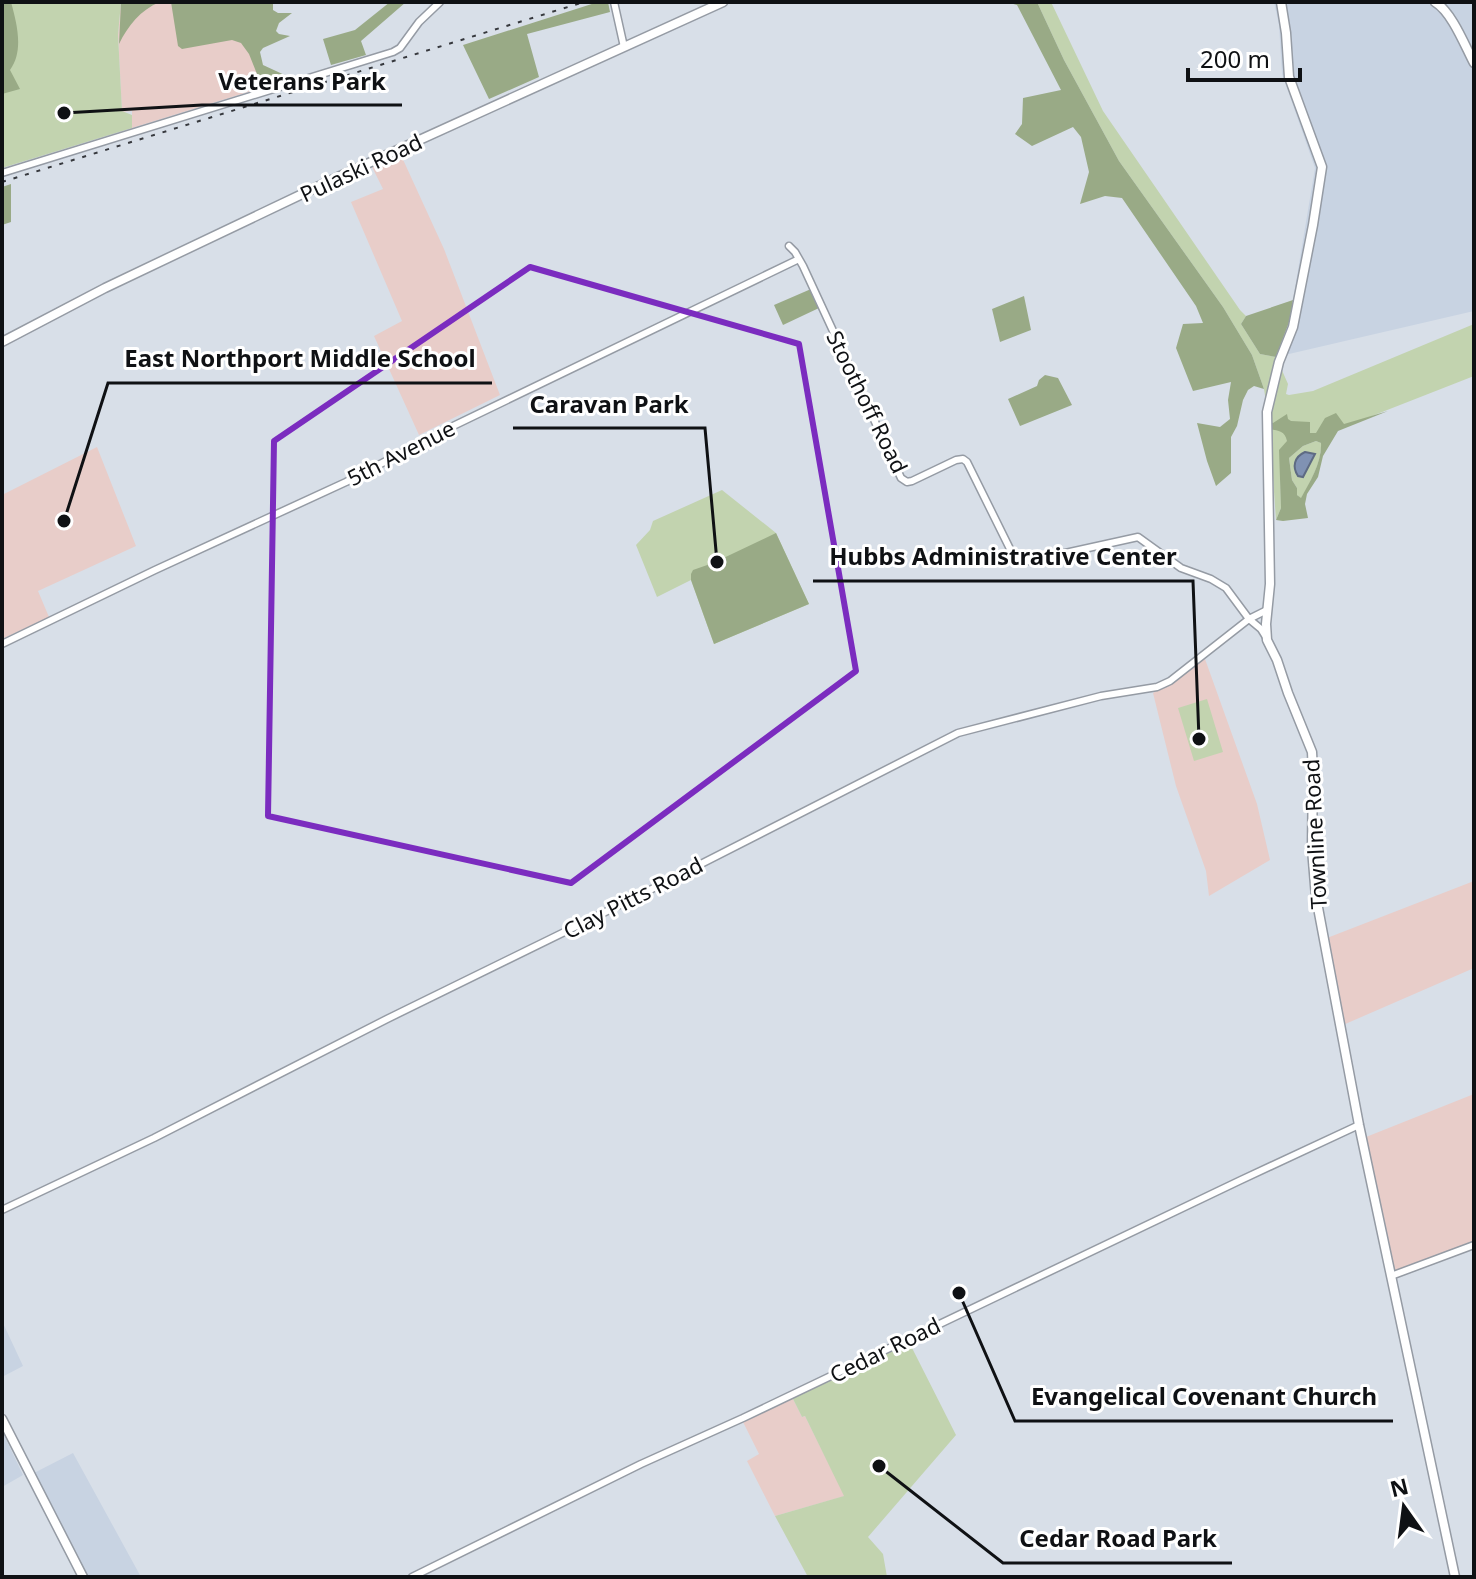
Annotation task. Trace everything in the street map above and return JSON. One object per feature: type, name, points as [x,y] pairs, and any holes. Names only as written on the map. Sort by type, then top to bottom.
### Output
[{"type":"main road","name":"Pulaski Road","points":[[2,342],[105,288],[338,177],[723,2]]},
{"type":"main road","name":"Townline Road","points":[[1281,2],[1289,77],[1322,167],[1293,327],[1279,362],[1267,412],[1270,584],[1267,640],[1312,752],[1312,849],[1316,897],[1359,1125],[1455,1577]]},
{"type":"main road","points":[[1435,2],[1441,5],[1451,20],[1474,63]]},
{"type":"main road","points":[[2,1419],[83,1577]]},
{"type":"street","points":[[2,173],[400,48],[419,22],[440,2]]},
{"type":"street","points":[[614,2],[624,47]]},
{"type":"street","name":"Stoothoff Road","points":[[789,246],[799,259],[901,478],[912,481],[963,459],[1014,557],[1029,561],[1138,537],[1181,568],[1220,584],[1261,629],[1267,640]]},
{"type":"street","name":"5th Avenue","points":[[2,644],[346,482],[463,421],[799,259]]},
{"type":"street","name":"Clay Pitts Road","points":[[2,1210],[154,1138],[387,1019],[565,933],[958,733],[1101,696],[1157,687],[1170,681],[1249,619],[1267,610]]},
{"type":"street","name":"Cedar Road","points":[[412,1577],[641,1464],[1359,1125]]},
{"type":"street","points":[[1391,1276],[1474,1245]]},
{"type":"highlighted area","points":[[530,267],[799,344],[856,671],[571,883],[268,816],[274,441]]},
{"type":"shaded area","points":[[121,2],[236,2],[264,87],[132,128],[132,111],[122,112],[118,35]]},
{"type":"shaded area","points":[[1274,2],[1474,2],[1474,311],[1276,357],[1291,317],[1315,168],[1282,74],[1279,25]]},
{"type":"shaded area","points":[[400,153],[444,249],[500,395],[419,435],[374,336],[402,321],[351,202],[383,189],[372,167]]},
{"type":"shaded area","points":[[97,447],[136,546],[38,591],[49,617],[2,639],[2,495]]},
{"type":"shaded area","points":[[1205,659],[1257,804],[1270,860],[1209,896],[1206,871],[1176,786],[1153,693]]},
{"type":"shaded area","points":[[1474,881],[1474,968],[1343,1025],[1327,938]]},
{"type":"shaded area","points":[[1474,1094],[1474,1241],[1393,1272],[1366,1137]]},
{"type":"shaded area","points":[[2,1321],[23,1366],[2,1377]]},
{"type":"shaded area","points":[[792,1397],[802,1417],[805,1416],[845,1496],[775,1516],[747,1461],[759,1454],[743,1422]]},
{"type":"shaded area","points":[[2,1431],[23,1475],[2,1487]]},
{"type":"shaded area","points":[[73,1453],[141,1577],[86,1577],[34,1473]]},
{"type":"green space","points":[[2,2],[121,2],[118,35],[122,111],[132,115],[132,128],[2,168]]},
{"type":"green space","points":[[11,2],[18,46],[10,70],[20,89],[2,94],[2,3]]},
{"type":"green space","points":[[121,2],[160,2],[135,19],[119,44]]},
{"type":"green space","points":[[171,2],[273,2],[273,10],[278,13],[292,13],[279,23],[276,31],[290,36],[260,52],[263,65],[289,77],[261,84],[249,54],[241,43],[232,40],[182,49],[178,46]]},
{"type":"green space","points":[[390,2],[406,2],[361,41],[366,55],[331,65],[323,39],[355,30]]},
{"type":"green space","points":[[598,2],[608,2],[610,12],[527,34],[539,77],[489,99],[463,45]]},
{"type":"green space","points":[[1006,2],[1037,2],[1064,60],[1119,161],[1223,307],[1252,355],[1264,389],[1254,386],[1243,400],[1231,437],[1231,473],[1216,486],[1197,423],[1220,427],[1230,419],[1228,400],[1231,382],[1193,391],[1176,348],[1183,324],[1203,323],[1196,306],[1122,198],[1105,196],[1080,204],[1089,172],[1081,137],[1073,127],[1032,146],[1015,134],[1022,124],[1023,98],[1061,90],[1017,5]]},
{"type":"green space","points":[[1037,2],[1051,2],[1103,111],[1246,316],[1241,324],[1260,354],[1276,357],[1288,384],[1286,394],[1313,391],[1474,324],[1474,376],[1280,452],[1281,508],[1276,520],[1269,421],[1264,389],[1252,355],[1223,307],[1119,161],[1064,60]]},
{"type":"green space","points":[[11,184],[11,222],[2,225],[2,187]]},
{"type":"green space","points":[[811,289],[819,308],[783,325],[774,305]]},
{"type":"green space","points":[[1024,296],[1031,330],[1000,342],[992,309]]},
{"type":"green space","points":[[1293,300],[1291,317],[1276,357],[1260,354],[1241,324],[1246,316]]},
{"type":"green space","points":[[1045,375],[1058,378],[1072,405],[1020,426],[1008,399],[1037,386]]},
{"type":"green space","points":[[1388,411],[1338,431],[1323,456],[1318,477],[1307,494],[1305,504],[1308,518],[1276,520],[1281,508],[1279,450],[1287,441],[1283,433],[1270,429],[1269,421],[1273,423],[1287,414],[1291,421],[1310,422],[1310,433],[1316,433],[1325,418],[1336,413],[1344,424]],"holes":[[[1316,441],[1321,443],[1312,479],[1301,498],[1292,480],[1289,458],[1303,446]]]},
{"type":"green space","points":[[1316,441],[1321,443],[1320,458],[1301,499],[1292,480],[1289,458],[1303,446]]},
{"type":"green space","points":[[722,490],[776,533],[809,604],[714,644],[691,580],[657,597],[636,545],[650,530],[653,521]]},
{"type":"green space","points":[[776,533],[809,604],[714,644],[691,580],[693,570]]},
{"type":"green space","points":[[1207,699],[1223,752],[1194,761],[1178,708]]},
{"type":"green space","points":[[909,1342],[956,1435],[868,1537],[883,1554],[887,1577],[808,1577],[775,1516],[844,1496],[805,1416],[802,1417],[792,1397]]},
{"type":"water","points":[[1305,452],[1315,454],[1303,477],[1298,476],[1295,466],[1296,459]]},
{"type":"railway","points":[[2,182],[584,2]]},
{"type":"place","name":"Veterans Park","points":[[64,113]]},
{"type":"place","name":"East Northport Middle School","points":[[64,521]]},
{"type":"place","name":"Caravan Park","points":[[717,562]]},
{"type":"place","name":"Hubbs Administrative Center","points":[[1199,739]]},
{"type":"place","name":"Evangelical Covenant Church","points":[[959,1293]]},
{"type":"place","name":"Cedar Road Park","points":[[879,1466]]}]
